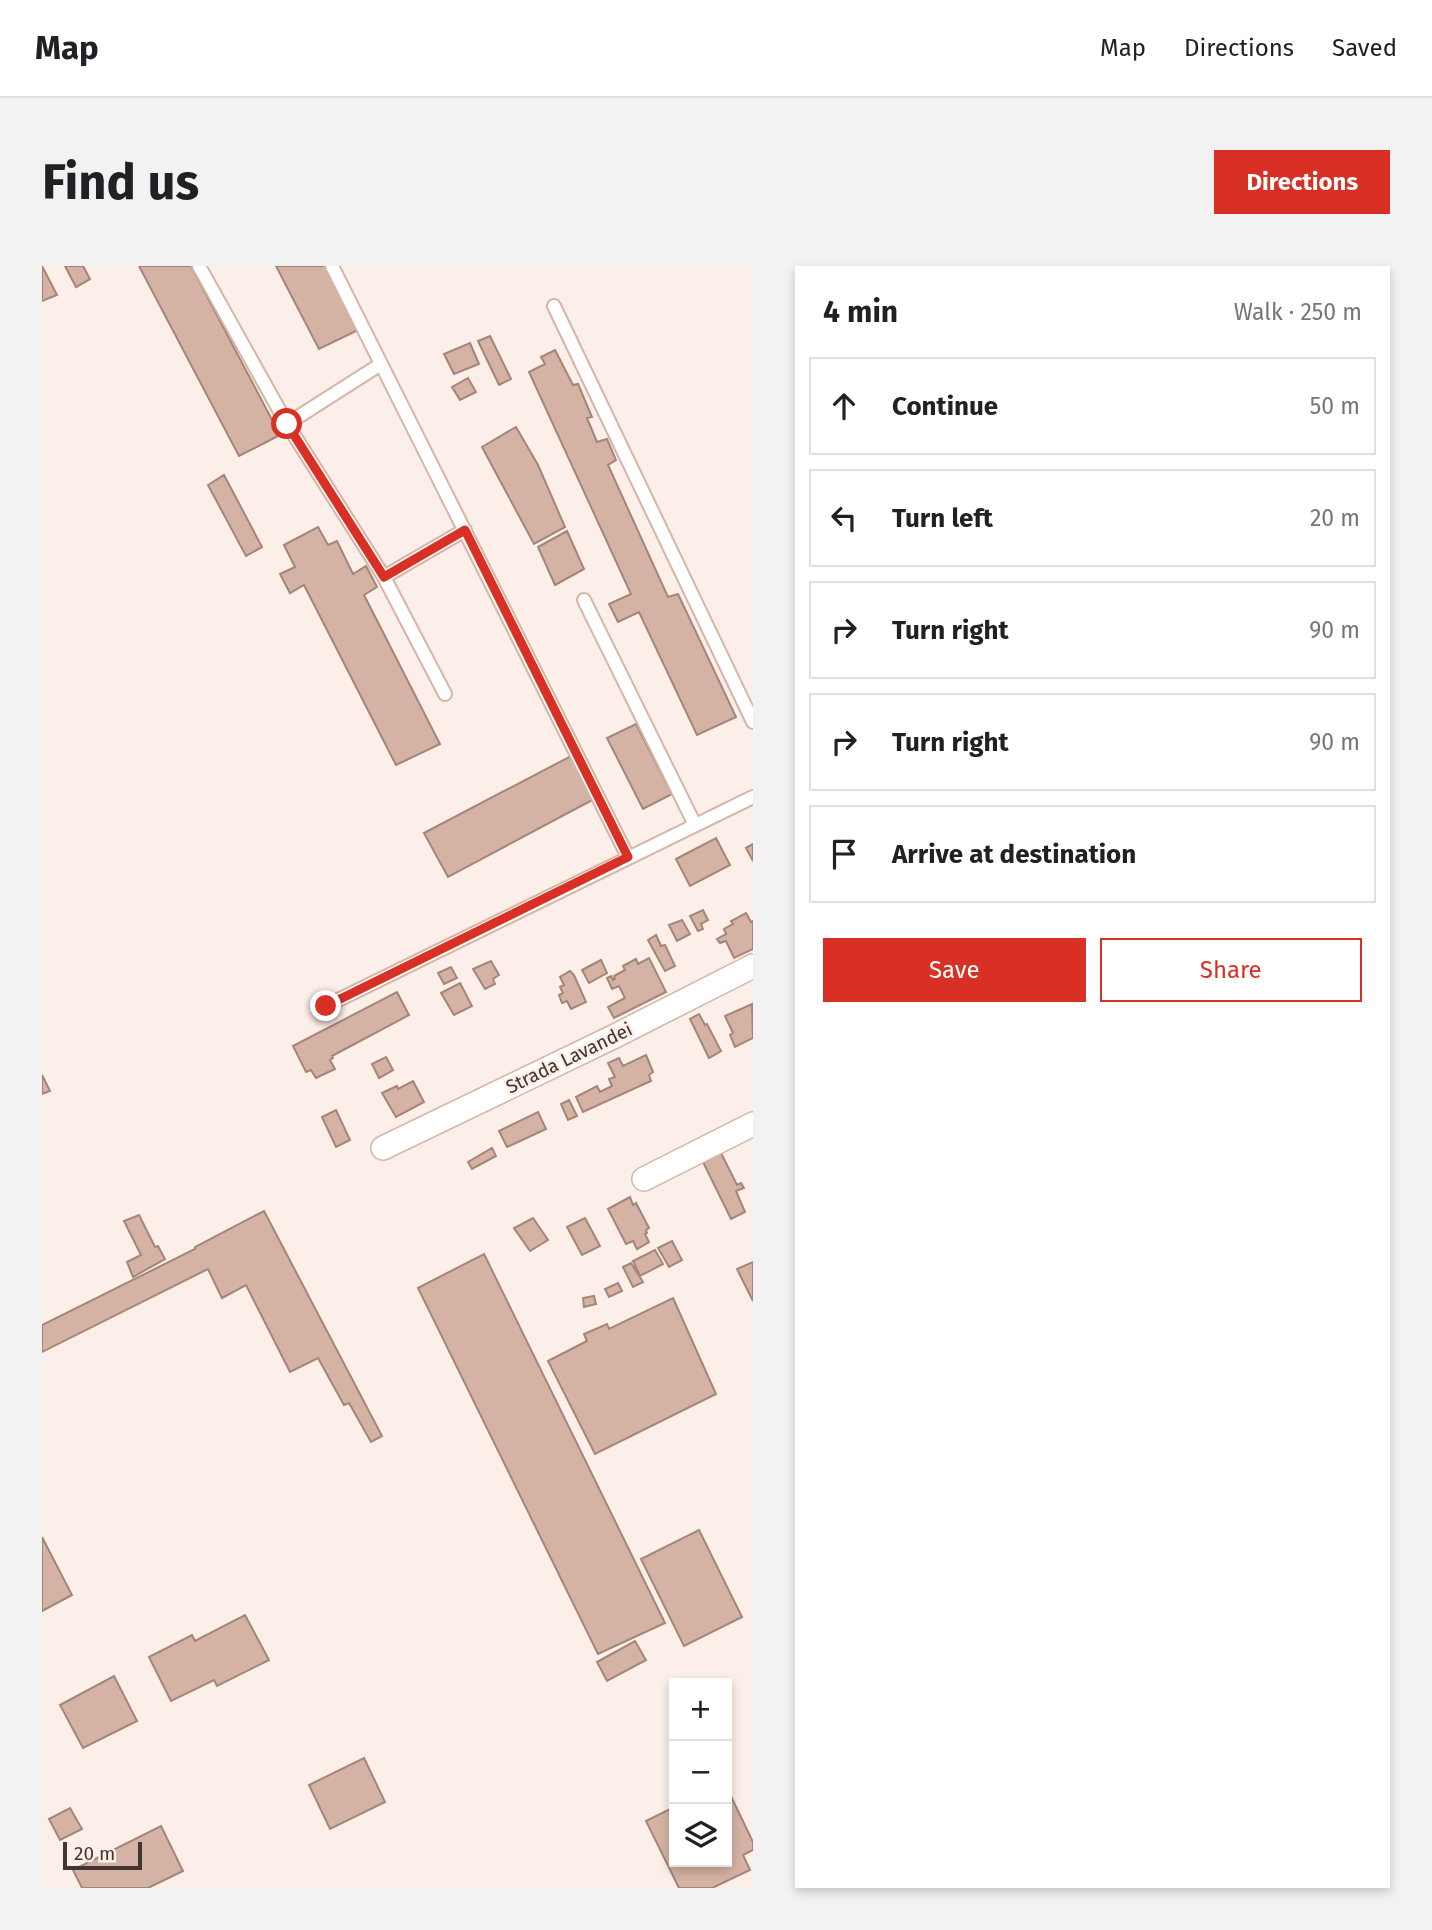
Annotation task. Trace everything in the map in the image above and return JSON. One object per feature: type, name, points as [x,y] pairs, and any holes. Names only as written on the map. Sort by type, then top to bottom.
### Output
[{"type":"street","name":"Strada Lavandei","points":[[383,1148],[753,966]]},
{"type":"street","points":[[644,1179],[753,1124]]},
{"type":"lane","points":[[199,266],[287,424],[384,577],[444,694]]},
{"type":"lane","points":[[332,266],[628,857]]},
{"type":"lane","points":[[554,306],[753,722]]},
{"type":"lane","points":[[287,424],[381,364]]},
{"type":"lane","points":[[384,577],[465,530]]},
{"type":"lane","points":[[584,600],[695,825]]},
{"type":"lane","points":[[326,1006],[753,797]]},
{"type":"building","points":[[42,266],[57,295],[42,301]]},
{"type":"building","points":[[65,266],[83,266],[90,279],[76,287]]},
{"type":"building","points":[[139,266],[191,266],[280,435],[239,456]]},
{"type":"building","points":[[276,266],[325,266],[358,330],[319,349]]},
{"type":"building","points":[[490,336],[511,379],[499,385],[478,341]]},
{"type":"building","points":[[470,343],[479,364],[454,374],[444,354]]},
{"type":"building","points":[[555,350],[573,385],[578,384],[592,417],[587,418],[597,442],[607,439],[616,460],[608,465],[668,597],[678,594],[736,717],[697,735],[639,612],[618,622],[609,604],[631,594],[529,372],[545,364],[541,357]]},
{"type":"building","points":[[468,378],[476,392],[460,400],[452,387]]},
{"type":"building","points":[[516,427],[538,465],[565,527],[534,544],[482,447]]},
{"type":"building","points":[[224,475],[262,547],[246,556],[208,485]]},
{"type":"building","points":[[318,527],[328,545],[337,541],[353,574],[366,566],[377,587],[364,595],[440,744],[396,765],[304,585],[290,593],[280,574],[295,567],[284,545]]},
{"type":"building","points":[[567,531],[584,569],[555,585],[538,547]]},
{"type":"building","points":[[636,724],[672,794],[643,809],[607,738]]},
{"type":"building","points":[[573,755],[596,798],[448,877],[424,833]]},
{"type":"building","points":[[716,838],[730,865],[690,886],[676,859]]},
{"type":"building","points":[[753,844],[753,861],[746,848]]},
{"type":"building","points":[[703,910],[708,920],[701,924],[703,929],[698,931],[690,916]]},
{"type":"building","points":[[746,913],[751,922],[753,921],[753,949],[734,958],[726,941],[720,943],[717,939],[726,934],[724,929],[733,924],[731,921]]},
{"type":"building","points":[[682,920],[690,934],[677,941],[669,925]]},
{"type":"building","points":[[656,935],[661,946],[665,945],[675,966],[665,971],[648,940]]},
{"type":"building","points":[[649,958],[666,992],[614,1018],[608,1007],[625,998],[619,986],[612,989],[607,978],[611,976],[615,979],[614,976],[625,970],[623,966],[636,959],[638,964]]},
{"type":"building","points":[[601,960],[607,973],[589,983],[582,970]]},
{"type":"building","points":[[491,961],[499,975],[493,979],[495,984],[485,989],[473,969]]},
{"type":"building","points":[[451,967],[457,978],[444,984],[438,973]]},
{"type":"building","points":[[570,971],[586,1002],[571,1009],[567,1001],[562,1003],[559,995],[563,993],[560,987],[564,985],[560,977]]},
{"type":"building","points":[[460,983],[472,1006],[454,1015],[441,993]]},
{"type":"building","points":[[397,992],[409,1015],[332,1056],[330,1060],[335,1069],[316,1078],[311,1070],[306,1072],[293,1046]]},
{"type":"building","points":[[752,1004],[753,1038],[735,1047],[730,1035],[733,1033],[725,1016]]},
{"type":"building","points":[[699,1014],[721,1051],[709,1058],[690,1019]]},
{"type":"building","points":[[646,1055],[653,1072],[649,1075],[651,1081],[583,1112],[576,1097],[597,1086],[600,1092],[612,1086],[609,1079],[615,1077],[608,1063],[619,1058],[623,1066]]},
{"type":"building","points":[[386,1057],[393,1070],[379,1078],[372,1064]]},
{"type":"building","points":[[42,1075],[50,1091],[42,1094]]},
{"type":"building","points":[[413,1081],[424,1102],[396,1117],[382,1093]]},
{"type":"building","points":[[569,1100],[577,1116],[568,1120],[561,1104]]},
{"type":"building","points":[[336,1110],[350,1140],[336,1147],[322,1117]]},
{"type":"building","points":[[538,1112],[546,1129],[507,1147],[499,1131]]},
{"type":"building","points":[[492,1148],[496,1156],[472,1169],[468,1162]]},
{"type":"building","points":[[721,1153],[737,1185],[741,1183],[744,1188],[736,1191],[745,1212],[731,1219],[703,1162]]},
{"type":"building","points":[[630,1197],[649,1228],[645,1234],[649,1242],[637,1249],[633,1241],[626,1244],[608,1209]]},
{"type":"building","points":[[264,1211],[382,1436],[371,1442],[349,1403],[344,1405],[318,1358],[290,1372],[246,1285],[222,1298],[208,1269],[42,1352],[42,1325],[195,1249]]},
{"type":"building","points":[[139,1215],[155,1247],[158,1246],[165,1259],[133,1277],[127,1262],[141,1255],[124,1221]]},
{"type":"building","points":[[533,1218],[548,1240],[530,1251],[514,1228]]},
{"type":"building","points":[[585,1218],[600,1246],[582,1255],[567,1227]]},
{"type":"building","points":[[672,1241],[682,1260],[669,1267],[658,1248]]},
{"type":"building","points":[[655,1250],[663,1264],[640,1276],[633,1261]]},
{"type":"building","points":[[484,1254],[665,1623],[598,1654],[418,1288]]},
{"type":"building","points":[[753,1262],[753,1301],[737,1269]]},
{"type":"building","points":[[631,1263],[643,1282],[633,1287],[623,1267]]},
{"type":"building","points":[[618,1283],[622,1291],[609,1297],[605,1289]]},
{"type":"building","points":[[594,1296],[596,1304],[584,1307],[583,1298]]},
{"type":"building","points":[[673,1298],[716,1394],[595,1454],[548,1361],[587,1341],[584,1334],[607,1324],[609,1329]]},
{"type":"building","points":[[699,1530],[742,1617],[684,1646],[641,1559]]},
{"type":"building","points":[[42,1537],[72,1595],[42,1611]]},
{"type":"building","points":[[245,1615],[269,1660],[217,1686],[214,1680],[171,1701],[149,1657],[192,1635],[195,1641]]},
{"type":"building","points":[[635,1641],[646,1660],[607,1681],[597,1662]]},
{"type":"building","points":[[114,1676],[137,1721],[83,1748],[60,1705]]},
{"type":"building","points":[[364,1758],[385,1802],[330,1829],[309,1785]]},
{"type":"building","points":[[732,1798],[753,1842],[753,1850],[743,1855],[750,1870],[712,1888],[679,1888],[646,1821],[669,1810],[669,1867],[732,1867]]},
{"type":"building","points":[[70,1808],[82,1829],[60,1840],[49,1819]]},
{"type":"building","points":[[161,1826],[183,1871],[148,1888],[82,1888],[73,1870]]},
{"type":"route","points":[[287,424],[384,577],[465,530],[628,857],[326,1006]]}]
